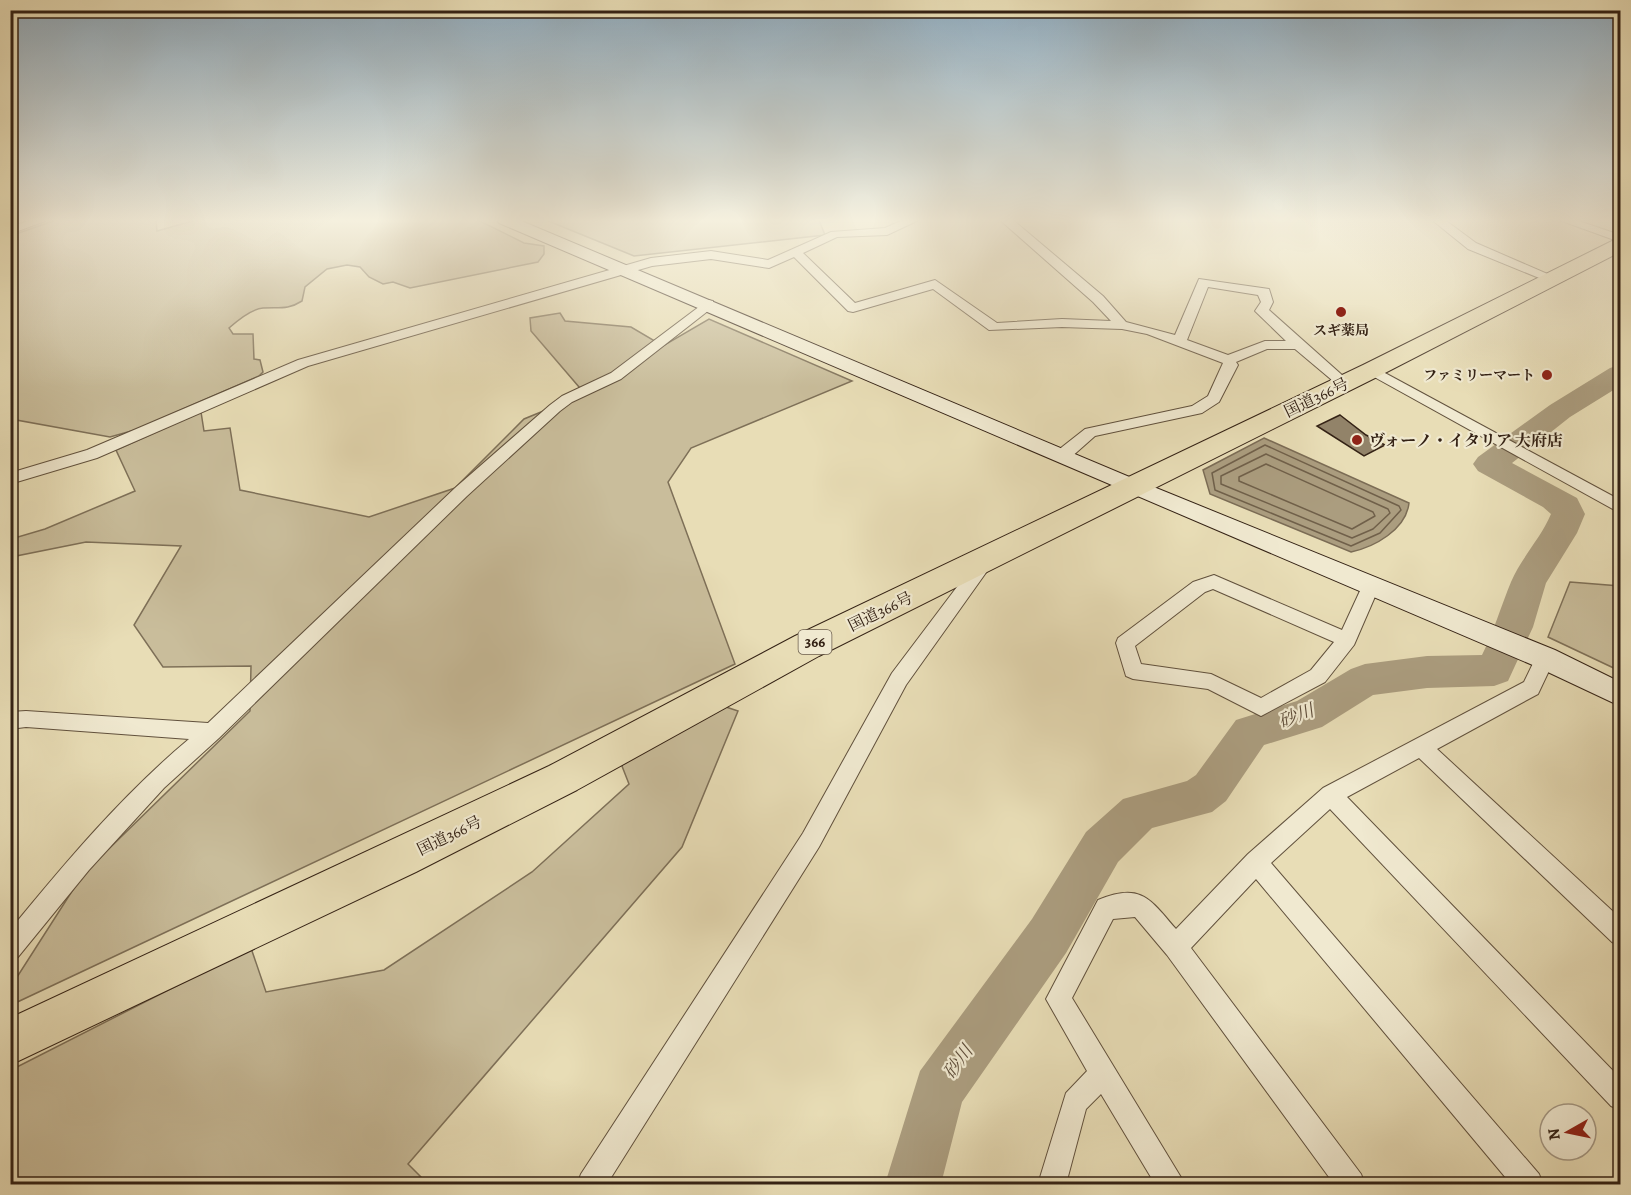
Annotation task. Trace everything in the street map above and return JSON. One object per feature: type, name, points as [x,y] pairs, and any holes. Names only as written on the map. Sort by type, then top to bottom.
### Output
[{"type":"highway","name":"国道366号","points":[[10,1042],[401,858],[563,778],[807,646],[985,561],[1131,486],[1358,377],[1558,276]]},
{"type":"street","points":[[10,478],[92,454],[303,363],[608,276]]},
{"type":"street","points":[[642,276],[1131,486],[1481,631],[1620,695]]},
{"type":"street","points":[[820,276],[853,308],[936,284],[994,327],[1062,323],[1122,325],[1151,331],[1228,360],[1231,364],[1214,399],[1197,410],[1090,432],[1063,455]]},
{"type":"street","points":[[1071,276],[1098,299],[1122,325]]},
{"type":"street","points":[[1545,276],[1553,279]]},
{"type":"street","points":[[1179,342],[1203,282],[1264,292],[1267,302],[1262,311],[1298,345],[1358,377],[1493,437],[1620,507]]},
{"type":"street","points":[[10,949],[114,823],[170,766],[212,732],[461,492],[555,408],[567,399],[616,376],[708,304]]},
{"type":"street","points":[[1228,360],[1265,345],[1298,345]]},
{"type":"street","points":[[591,1185],[711,1001],[811,840],[899,679],[985,561]]},
{"type":"street","points":[[1347,640],[1214,582],[1199,587],[1125,643],[1133,671],[1211,682],[1261,708],[1318,676],[1347,640],[1371,585]]},
{"type":"street","points":[[1175,947],[1256,862],[1331,795],[1422,748],[1531,687],[1537,655]]},
{"type":"street","points":[[10,721],[26,719],[212,732]]},
{"type":"street","points":[[1422,748],[1620,934]]},
{"type":"street","points":[[1331,795],[1620,1097]]},
{"type":"street","points":[[1256,862],[1529,1185]]},
{"type":"street","points":[[1171,1185],[1058,999],[1106,908],[1140,905],[1175,947],[1351,1185]]},
{"type":"street","points":[[1052,1185],[1075,1102],[1102,1073]]},
{"type":"shaded area","points":[[10,276],[319,276],[305,287],[302,301],[297,304],[254,310],[229,328],[233,334],[253,334],[254,359],[260,360],[263,372],[259,376],[135,430],[110,437],[11,419]]},
{"type":"shaded area","points":[[470,276],[410,288],[393,282],[383,284],[369,277]]},
{"type":"shaded area","points":[[560,313],[565,321],[631,327],[663,346],[709,319],[852,381],[691,448],[668,482],[735,664],[11,1005],[10,988],[83,874],[250,711],[251,666],[163,667],[134,625],[181,546],[86,542],[11,557],[11,539],[45,529],[135,491],[116,450],[201,412],[204,431],[230,428],[240,490],[369,517],[455,488],[524,419],[585,394],[531,331],[530,318]]},
{"type":"shaded area","points":[[1570,582],[1620,586],[1620,671],[1548,637]]},
{"type":"shaded area","points":[[726,707],[738,711],[682,847],[408,1164],[428,1184],[11,1184],[11,1070],[251,948],[266,992],[384,970],[532,872],[629,784],[620,761]]},
{"type":"water","points":[[1264,438],[1409,503],[1407,513],[1388,536],[1351,552],[1210,494],[1203,470]]},
{"type":"building","name":"ヴォーノ・イタリア 大府店","points":[[1340,415],[1366,435],[1385,445],[1364,456],[1317,426]]},
{"type":"waterway","name":"砂川","points":[[913,1184],[939,1090],[1049,936],[1102,847],[1138,813],[1197,798],[1211,788],[1250,732],[1308,715],[1365,680],[1427,672],[1494,670],[1514,627],[1529,581],[1560,533],[1568,514],[1565,506],[1555,499],[1489,464],[1560,411],[1620,374]]},
{"type":"place","name":"スギ薬局","points":[[1341,312]]},
{"type":"place","name":"ファミリーマート","points":[[1547,375]]},
{"type":"place","name":"ヴォーノ・イタリア 大府店","points":[[1357,440]]}]
